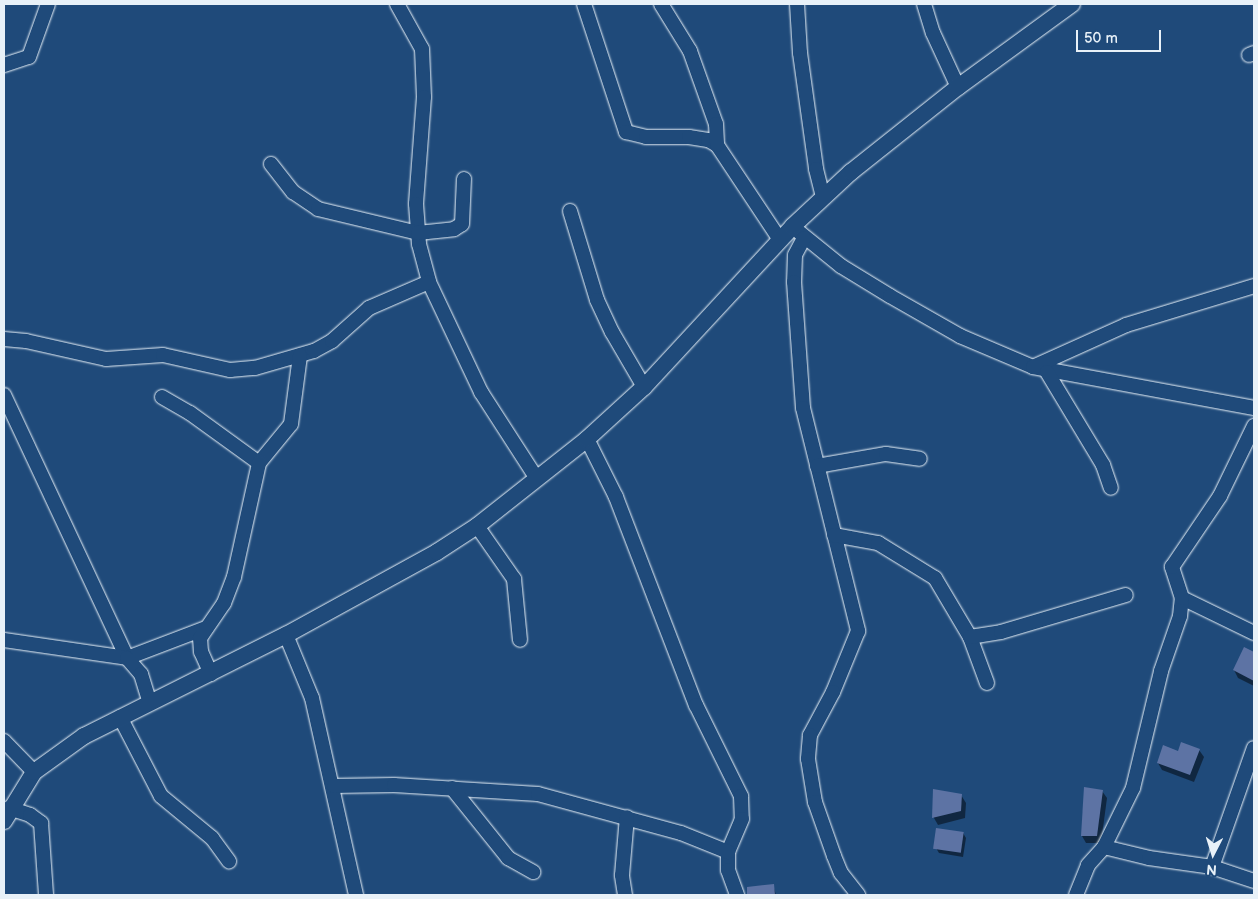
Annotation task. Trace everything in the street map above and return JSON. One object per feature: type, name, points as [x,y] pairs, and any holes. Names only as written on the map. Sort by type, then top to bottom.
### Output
[{"type":"main road","points":[[7,815],[34,772],[84,736],[212,674],[286,635],[437,552],[478,526],[587,439],[644,387],[780,240],[798,232],[823,198],[958,87],[1072,4]]},
{"type":"street","points":[[4,65],[29,57],[48,4]]},
{"type":"street","points":[[397,4],[422,49],[424,97],[418,160],[418,233],[429,282],[481,392],[537,479]]},
{"type":"street","points":[[584,4],[626,132],[646,137],[689,137],[708,140],[717,145],[780,240]]},
{"type":"street","points":[[661,4],[690,51],[716,124],[717,145]]},
{"type":"street","points":[[797,4],[800,53],[816,170],[823,198]]},
{"type":"street","points":[[924,4],[933,34],[958,87]]},
{"type":"street","points":[[271,164],[293,192],[318,209],[418,233],[454,229],[462,224],[464,179]]},
{"type":"street","points":[[570,211],[597,300],[644,387]]},
{"type":"street","points":[[798,232],[841,266],[960,336],[1033,367],[1047,372],[1254,408]]},
{"type":"street","points":[[798,232],[795,255],[799,373],[803,408],[858,631],[833,692],[810,735],[808,759],[815,802],[834,856],[841,873],[858,895]]},
{"type":"street","points":[[4,339],[26,341],[83,356],[106,359],[163,355],[230,370],[256,368],[300,356],[332,341],[369,308],[429,282]]},
{"type":"street","points":[[1033,367],[1126,325],[1254,286]]},
{"type":"street","points":[[212,674],[201,652],[200,638],[224,603],[234,577],[259,463],[291,424],[300,356]]},
{"type":"street","points":[[1047,372],[1103,465],[1111,488]]},
{"type":"street","points":[[4,395],[127,658],[141,674],[150,703]]},
{"type":"street","points":[[162,398],[190,413],[259,463]]},
{"type":"street","points":[[1076,895],[1088,865],[1104,847],[1133,788],[1152,706],[1182,598],[1171,572],[1172,567],[1220,496],[1254,426]]},
{"type":"street","points":[[587,439],[616,497],[696,705],[741,796],[742,819],[728,852],[728,870],[738,895]]},
{"type":"street","points":[[817,466],[886,454],[920,459]]},
{"type":"street","points":[[478,526],[514,580],[520,640]]},
{"type":"street","points":[[834,535],[878,543],[935,578],[970,637],[987,683]]},
{"type":"street","points":[[970,637],[1001,632],[1126,595]]},
{"type":"street","points":[[1182,598],[1254,633]]},
{"type":"street","points":[[4,640],[127,658],[206,628]]},
{"type":"street","points":[[286,635],[312,698],[334,786],[356,895]]},
{"type":"street","points":[[120,718],[161,796],[212,838],[229,861]]},
{"type":"street","points":[[4,741],[34,772]]},
{"type":"street","points":[[1212,867],[1254,748]]},
{"type":"street","points":[[334,786],[452,788],[538,794],[686,834],[728,852]]},
{"type":"street","points":[[452,788],[508,858],[533,872]]},
{"type":"street","points":[[7,815],[30,815],[41,823],[46,895]]},
{"type":"street","points":[[625,895],[622,875],[627,817]]},
{"type":"street","points":[[1104,847],[1149,858],[1212,867],[1254,881]]},
{"type":"building","points":[[1244,647],[1254,652],[1254,681],[1233,670]]},
{"type":"building","points":[[1181,742],[1200,749],[1190,775],[1157,763],[1163,745],[1178,751]]},
{"type":"building","points":[[1084,787],[1103,790],[1097,836],[1081,836]]},
{"type":"building","points":[[933,789],[962,794],[961,811],[932,818]]},
{"type":"building","points":[[936,828],[964,832],[961,853],[933,849]]},
{"type":"building","points":[[774,884],[775,895],[747,895],[747,887]]}]
